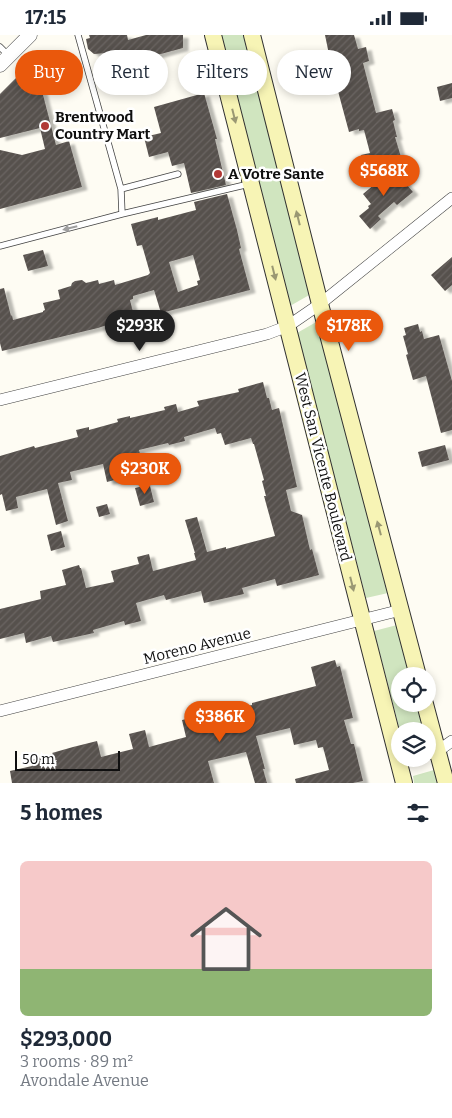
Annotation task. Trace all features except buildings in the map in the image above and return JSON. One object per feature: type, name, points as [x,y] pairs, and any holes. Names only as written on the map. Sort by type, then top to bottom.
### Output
[{"type":"main road","name":"West San Vicente Boulevard","points":[[213,35],[361,620],[392,722]]},
{"type":"main road","points":[[252,35],[320,305],[416,667]]},
{"type":"main road","points":[[436,760],[446,783]]},
{"type":"main road","name":"West San Vicente Boulevard","points":[[404,767],[404,783]]},
{"type":"street","points":[[3,56],[30,35]]},
{"type":"street","points":[[0,400],[266,334],[288,326],[320,305],[452,198]]},
{"type":"street","name":"Moreno Avenue","points":[[0,711],[401,609]]},
{"type":"street","points":[[436,751],[452,741]]},
{"type":"lane","points":[[78,35],[121,189],[119,215]]},
{"type":"lane","points":[[121,189],[178,174]]},
{"type":"lane","points":[[0,246],[251,183]]},
{"type":"green space","points":[[220,35],[245,35],[249,50],[224,50]]},
{"type":"green space","points":[[235,95],[260,95],[311,294],[290,306]]},
{"type":"green space","points":[[318,321],[388,593],[366,598],[297,333]]},
{"type":"green space","points":[[397,625],[408,667],[391,667],[391,696],[374,631]]},
{"type":"green space","points":[[395,712],[419,712],[422,722],[398,722]]},
{"type":"green space","points":[[434,770],[437,783],[414,783],[413,776]]},
{"type":"place","name":"Brentwood Country Mart","points":[[45,126]]},
{"type":"place","name":"A Votre Sante","points":[[218,174]]}]
